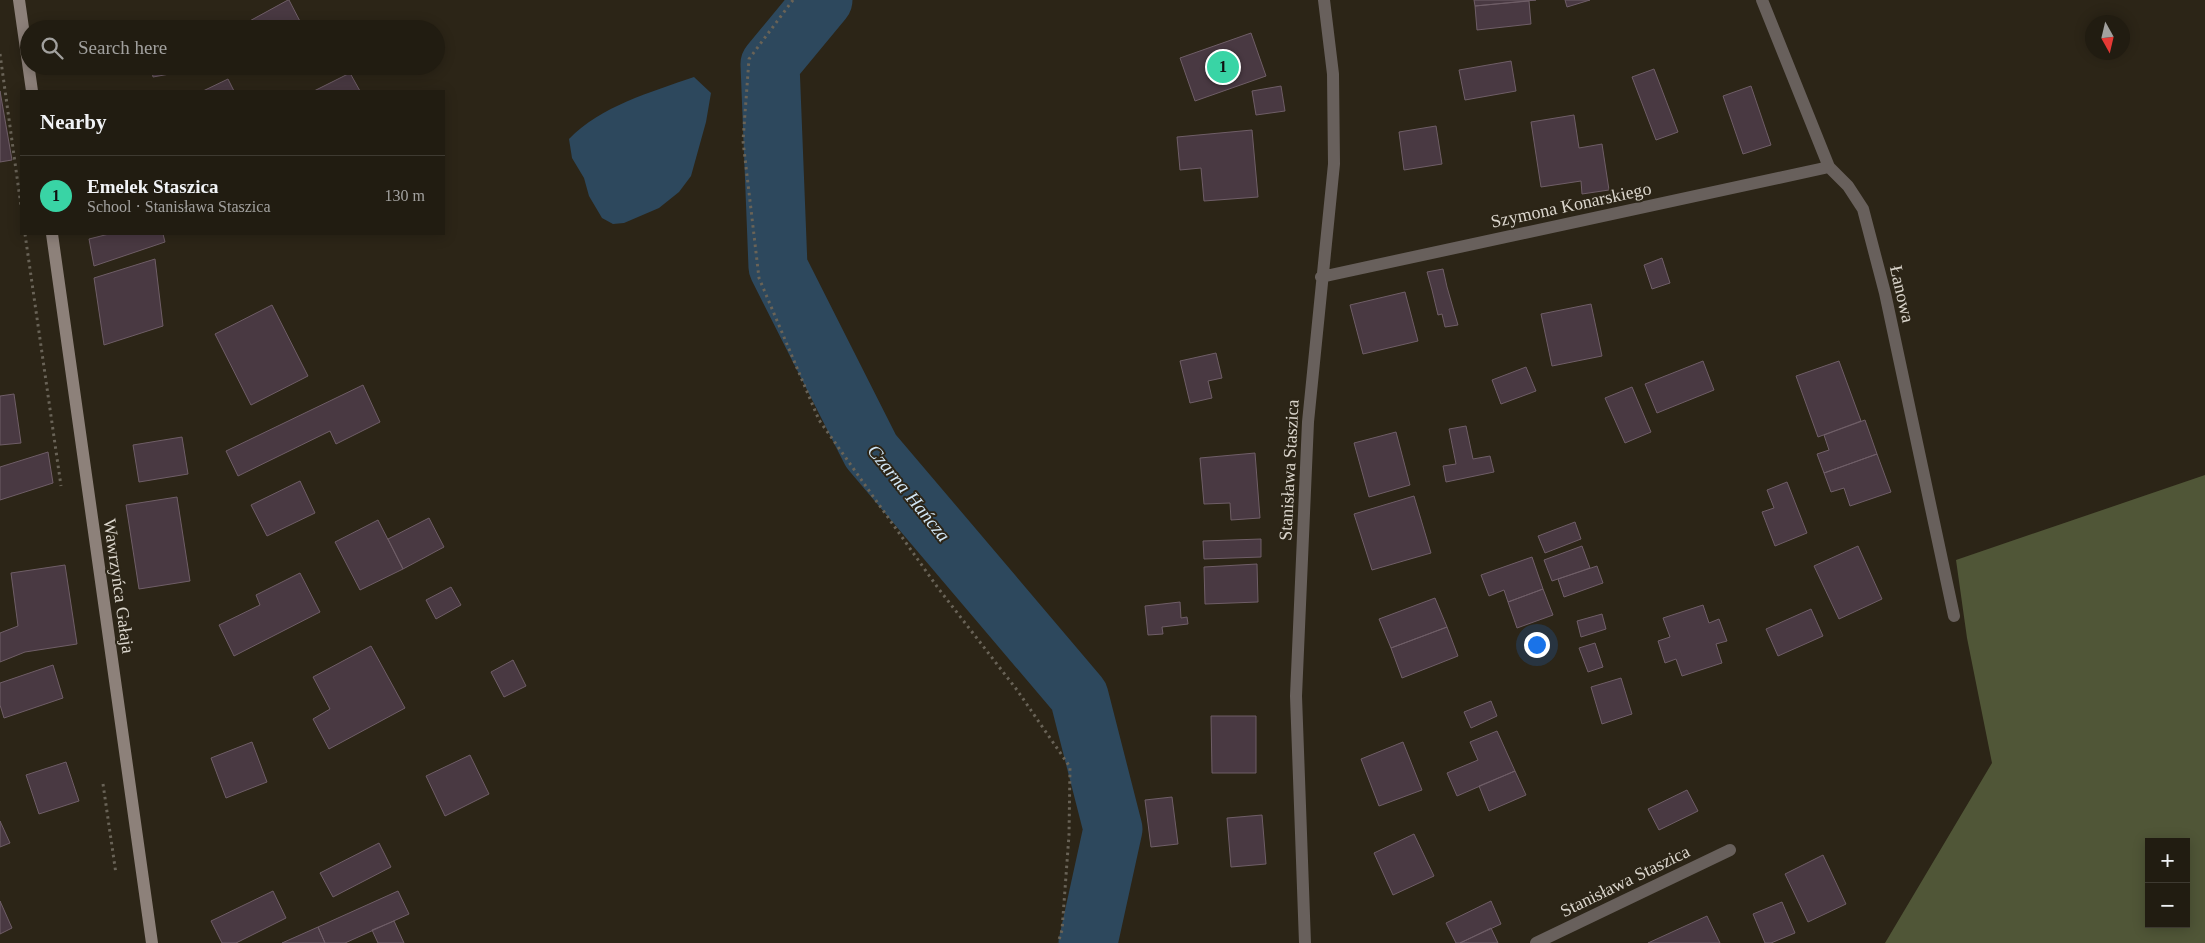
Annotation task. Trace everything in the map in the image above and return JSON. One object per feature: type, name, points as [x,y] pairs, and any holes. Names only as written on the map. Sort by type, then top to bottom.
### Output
[{"type":"street","points":[[19,0],[22,20]]},
{"type":"street","name":"Stanisława Staszica","points":[[1304,943],[1296,696],[1308,422],[1321,277],[1334,164],[1333,74],[1324,0]]},
{"type":"street","name":"Łanowa","points":[[1762,0],[1829,167],[1848,186],[1863,209],[1885,293],[1954,616]]},
{"type":"street","points":[[30,75],[32,90]]},
{"type":"street","name":"Szymona Konarskiego","points":[[1321,277],[1829,167]]},
{"type":"street","name":"Wawrzyńca Gałaja","points":[[52,235],[152,943]]},
{"type":"street","name":"Stanisława Staszica","points":[[1536,943],[1730,850]]},
{"type":"path","points":[[793,0],[750,59],[743,141],[759,278],[819,420],[938,588],[1016,690],[1070,767],[1069,835],[1062,930],[1058,943]]},
{"type":"path","points":[[0,54],[20,199]]},
{"type":"green space","points":[[2205,475],[2205,943],[1885,943],[1992,763],[1967,638],[1956,560]]},
{"type":"water","points":[[809,0],[834,0],[781,72],[775,104],[780,193],[763,210],[757,173],[754,133],[755,94],[759,75],[768,52]]},
{"type":"water","points":[[694,77],[711,93],[706,122],[691,176],[679,192],[659,208],[624,223],[613,224],[602,218],[589,196],[584,178],[572,158],[569,139],[582,127],[627,101]]},
{"type":"building","points":[[288,0],[299,20],[251,20]]},
{"type":"building","points":[[1474,0],[1536,0],[1475,6]]},
{"type":"building","points":[[1565,0],[1590,0],[1567,7]]},
{"type":"building","points":[[1529,1],[1531,24],[1477,30],[1475,6]]},
{"type":"building","points":[[1251,33],[1266,76],[1195,101],[1180,58]]},
{"type":"building","points":[[1511,61],[1516,91],[1465,100],[1459,70]]},
{"type":"building","points":[[1654,69],[1678,132],[1656,140],[1632,77]]},
{"type":"building","points":[[346,75],[351,75],[359,90],[316,90]]},
{"type":"building","points":[[228,79],[234,90],[205,90]]},
{"type":"building","points":[[1281,86],[1285,111],[1256,115],[1252,91]]},
{"type":"building","points":[[1751,86],[1771,145],[1743,154],[1723,96]]},
{"type":"building","points":[[0,91],[12,160],[0,162]]},
{"type":"building","points":[[1574,115],[1579,148],[1602,144],[1609,190],[1582,194],[1581,181],[1541,187],[1531,122]]},
{"type":"building","points":[[1436,126],[1442,164],[1404,170],[1399,132]]},
{"type":"building","points":[[1252,130],[1258,197],[1204,201],[1201,168],[1180,170],[1177,137]]},
{"type":"building","points":[[105,235],[163,235],[165,242],[94,266],[89,239]]},
{"type":"building","points":[[1662,258],[1670,283],[1652,289],[1644,265]]},
{"type":"building","points":[[155,259],[163,326],[104,345],[94,278]]},
{"type":"building","points":[[1443,269],[1458,325],[1445,327],[1442,314],[1438,315],[1427,272]]},
{"type":"building","points":[[1405,292],[1418,341],[1363,354],[1350,305]]},
{"type":"building","points":[[1591,304],[1602,356],[1552,366],[1541,314]]},
{"type":"building","points":[[272,305],[308,376],[251,405],[215,334]]},
{"type":"building","points":[[1216,353],[1222,378],[1208,381],[1212,398],[1190,403],[1180,361]]},
{"type":"building","points":[[1703,361],[1714,390],[1657,413],[1645,384]]},
{"type":"building","points":[[1839,361],[1861,421],[1818,437],[1796,376]]},
{"type":"building","points":[[1526,367],[1536,391],[1501,404],[1492,380]]},
{"type":"building","points":[[363,385],[380,422],[336,444],[330,431],[238,476],[226,451]]},
{"type":"building","points":[[1632,387],[1651,432],[1625,443],[1605,398]]},
{"type":"building","points":[[14,394],[21,443],[0,445],[0,396]]},
{"type":"building","points":[[1865,420],[1877,454],[1824,473],[1817,454],[1829,450],[1824,435]]},
{"type":"building","points":[[1466,426],[1473,459],[1490,456],[1494,472],[1446,482],[1443,466],[1456,464],[1449,429]]},
{"type":"building","points":[[1396,432],[1410,485],[1369,497],[1354,443]]},
{"type":"building","points":[[182,437],[188,474],[139,482],[133,445]]},
{"type":"building","points":[[48,452],[53,483],[0,500],[0,467]]},
{"type":"building","points":[[1255,453],[1260,518],[1231,520],[1230,503],[1204,504],[1200,458]]},
{"type":"building","points":[[1877,454],[1891,492],[1850,506],[1844,488],[1831,492],[1824,473]]},
{"type":"building","points":[[300,481],[315,513],[267,536],[251,505]]},
{"type":"building","points":[[1787,482],[1807,533],[1775,546],[1762,512],[1774,508],[1767,490]]},
{"type":"building","points":[[1414,496],[1431,553],[1372,570],[1354,514]]},
{"type":"building","points":[[177,497],[190,581],[139,589],[126,505]]},
{"type":"building","points":[[429,518],[444,547],[403,569],[388,539]]},
{"type":"building","points":[[378,520],[403,569],[360,590],[335,542]]},
{"type":"building","points":[[1575,522],[1581,539],[1545,553],[1538,536]]},
{"type":"building","points":[[1261,539],[1261,557],[1204,559],[1203,541]]},
{"type":"building","points":[[1582,546],[1590,568],[1552,581],[1544,560]]},
{"type":"building","points":[[1858,546],[1882,599],[1839,619],[1814,566]]},
{"type":"building","points":[[1532,557],[1543,589],[1508,602],[1504,590],[1489,596],[1481,575]]},
{"type":"building","points":[[1257,564],[1258,602],[1205,604],[1204,567]]},
{"type":"building","points":[[65,565],[77,644],[25,652],[0,662],[0,633],[18,626],[11,573]]},
{"type":"building","points":[[1597,566],[1603,583],[1564,597],[1558,579]]},
{"type":"building","points":[[300,573],[320,612],[234,656],[219,625],[260,605],[256,595]]},
{"type":"building","points":[[451,587],[461,605],[436,619],[426,600]]},
{"type":"building","points":[[1543,589],[1553,615],[1517,628],[1508,602]]},
{"type":"building","points":[[1435,598],[1447,627],[1391,648],[1379,619]]},
{"type":"building","points":[[1180,602],[1181,618],[1187,617],[1188,624],[1162,627],[1163,634],[1148,635],[1145,606]]},
{"type":"building","points":[[1703,605],[1709,623],[1719,619],[1727,641],[1716,644],[1722,663],[1682,676],[1676,659],[1665,663],[1658,641],[1670,637],[1663,618]]},
{"type":"building","points":[[1811,609],[1823,636],[1778,656],[1766,629]]},
{"type":"building","points":[[1602,614],[1606,629],[1581,637],[1577,621]]},
{"type":"building","points":[[1447,627],[1458,656],[1402,678],[1391,648]]},
{"type":"building","points":[[1595,643],[1603,667],[1588,672],[1579,648]]},
{"type":"building","points":[[371,646],[405,708],[329,749],[313,719],[330,709],[313,677]]},
{"type":"building","points":[[513,660],[526,686],[504,697],[491,672]]},
{"type":"building","points":[[53,665],[63,698],[4,718],[0,705],[0,683]]},
{"type":"building","points":[[1621,678],[1632,714],[1602,724],[1591,687]]},
{"type":"building","points":[[1491,701],[1497,716],[1471,728],[1464,712]]},
{"type":"building","points":[[1211,716],[1256,716],[1256,773],[1212,773]]},
{"type":"building","points":[[1497,731],[1515,771],[1457,796],[1447,773],[1478,760],[1470,742]]},
{"type":"building","points":[[252,742],[267,782],[226,798],[211,758]]},
{"type":"building","points":[[1403,742],[1422,790],[1379,806],[1361,759]]},
{"type":"building","points":[[470,755],[489,794],[445,816],[426,776]]},
{"type":"building","points":[[66,762],[79,801],[39,814],[26,775]]},
{"type":"building","points":[[1515,771],[1526,795],[1489,811],[1479,786]]},
{"type":"building","points":[[1687,790],[1698,811],[1659,830],[1648,809]]},
{"type":"building","points":[[1172,797],[1178,844],[1151,847],[1145,800]]},
{"type":"building","points":[[1262,815],[1266,864],[1231,867],[1227,818]]},
{"type":"building","points":[[0,821],[10,843],[0,847]]},
{"type":"building","points":[[1414,834],[1434,876],[1393,895],[1374,853]]},
{"type":"building","points":[[379,843],[391,867],[333,897],[320,873]]},
{"type":"building","points":[[1823,855],[1846,904],[1808,922],[1785,874]]},
{"type":"building","points":[[273,891],[286,918],[236,943],[222,943],[211,921]]},
{"type":"building","points":[[398,891],[409,914],[345,943],[325,943],[318,927]]},
{"type":"building","points":[[0,901],[12,928],[0,934]]},
{"type":"building","points":[[1491,901],[1501,924],[1460,943],[1456,943],[1446,923]]},
{"type":"building","points":[[1782,902],[1795,933],[1771,943],[1765,943],[1753,914]]},
{"type":"building","points":[[1707,916],[1720,943],[1648,943]]},
{"type":"building","points":[[394,921],[404,943],[378,943],[372,930]]},
{"type":"building","points":[[318,927],[325,943],[282,943]]},
{"type":"building","points":[[1491,928],[1498,943],[1460,943]]},
{"type":"waterway","name":"Czarna Hańcza","points":[[823,0],[770,64],[778,267],[871,451],[1079,696],[1113,829],[1088,943]]},
{"type":"place","name":"Emelek Staszica","points":[[1223,67]]}]
